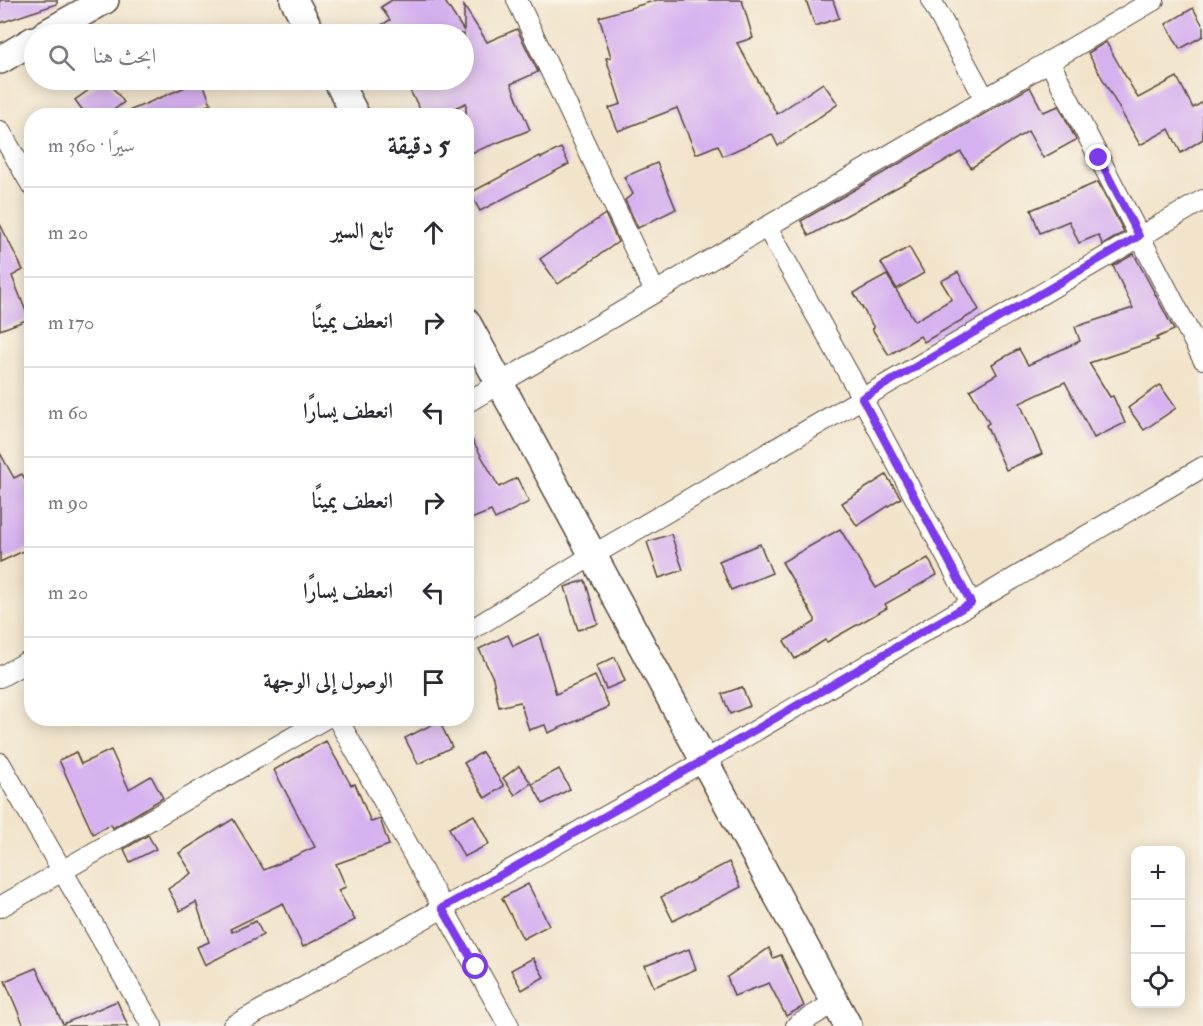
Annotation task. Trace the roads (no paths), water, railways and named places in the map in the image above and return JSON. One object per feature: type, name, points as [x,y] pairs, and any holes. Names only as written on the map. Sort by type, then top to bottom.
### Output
[{"type":"street","points":[[63,24],[105,0]]},
{"type":"street","points":[[294,0],[307,24]]},
{"type":"street","points":[[517,0],[655,292]]},
{"type":"street","points":[[931,0],[985,99]]},
{"type":"street","points":[[474,398],[1154,0]]},
{"type":"street","points":[[0,60],[24,46]]},
{"type":"street","points":[[1049,61],[1203,359]]},
{"type":"street","points":[[342,90],[352,108]]},
{"type":"street","points":[[0,131],[24,172]]},
{"type":"street","points":[[474,628],[593,555],[1203,200]]},
{"type":"street","points":[[767,227],[862,398],[971,603]]},
{"type":"street","points":[[474,336],[848,1026]]},
{"type":"street","points":[[233,1026],[704,760],[1203,467]]},
{"type":"street","points":[[0,677],[24,663]]},
{"type":"street","points":[[0,907],[312,726]]},
{"type":"street","points":[[341,726],[509,1026]]},
{"type":"street","points":[[0,763],[152,1026]]},
{"type":"street","points":[[796,1026],[835,1002]]}]
